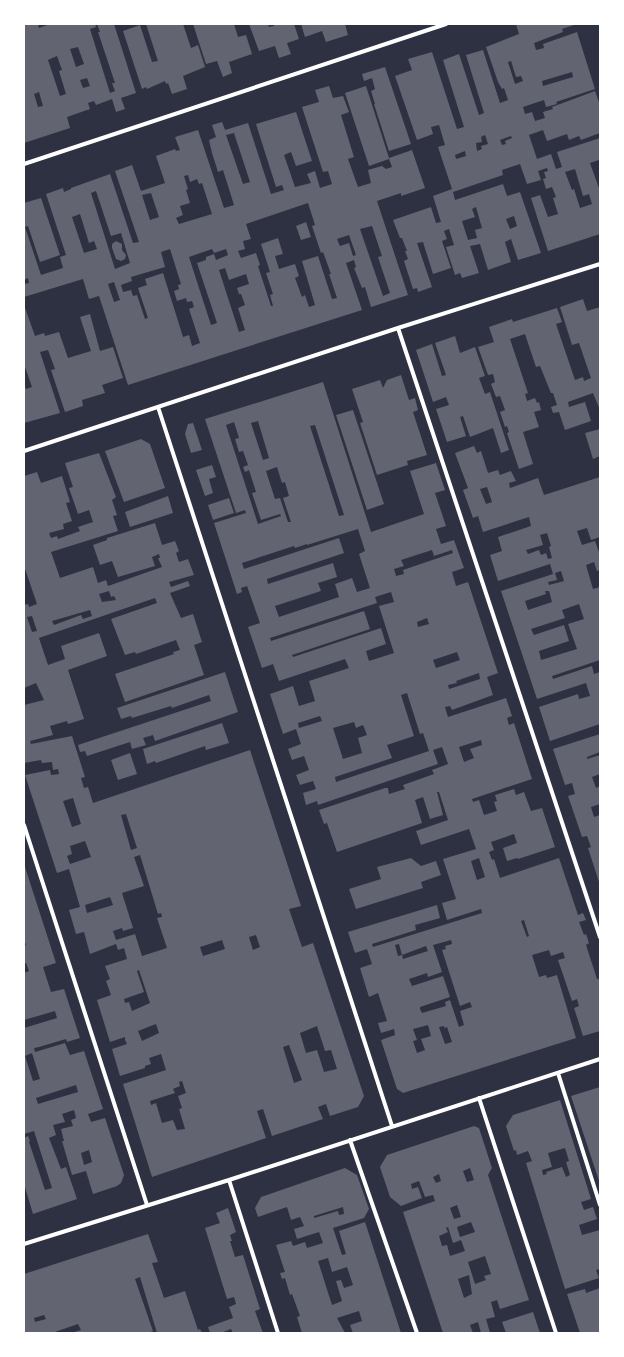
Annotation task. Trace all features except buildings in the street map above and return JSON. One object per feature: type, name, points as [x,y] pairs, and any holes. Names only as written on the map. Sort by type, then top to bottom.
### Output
[{"type":"street","points":[[24,164],[446,24]]},
{"type":"street","points":[[24,451],[398,328],[600,264]]},
{"type":"street","points":[[398,328],[600,937]]},
{"type":"street","points":[[158,407],[392,1126]]},
{"type":"street","points":[[24,826],[147,1205]]},
{"type":"street","points":[[24,1244],[229,1180],[600,1058]]},
{"type":"street","points":[[558,1072],[600,1205]]},
{"type":"street","points":[[479,1098],[556,1333]]},
{"type":"street","points":[[350,1140],[417,1333]]},
{"type":"street","points":[[229,1180],[278,1333]]}]
